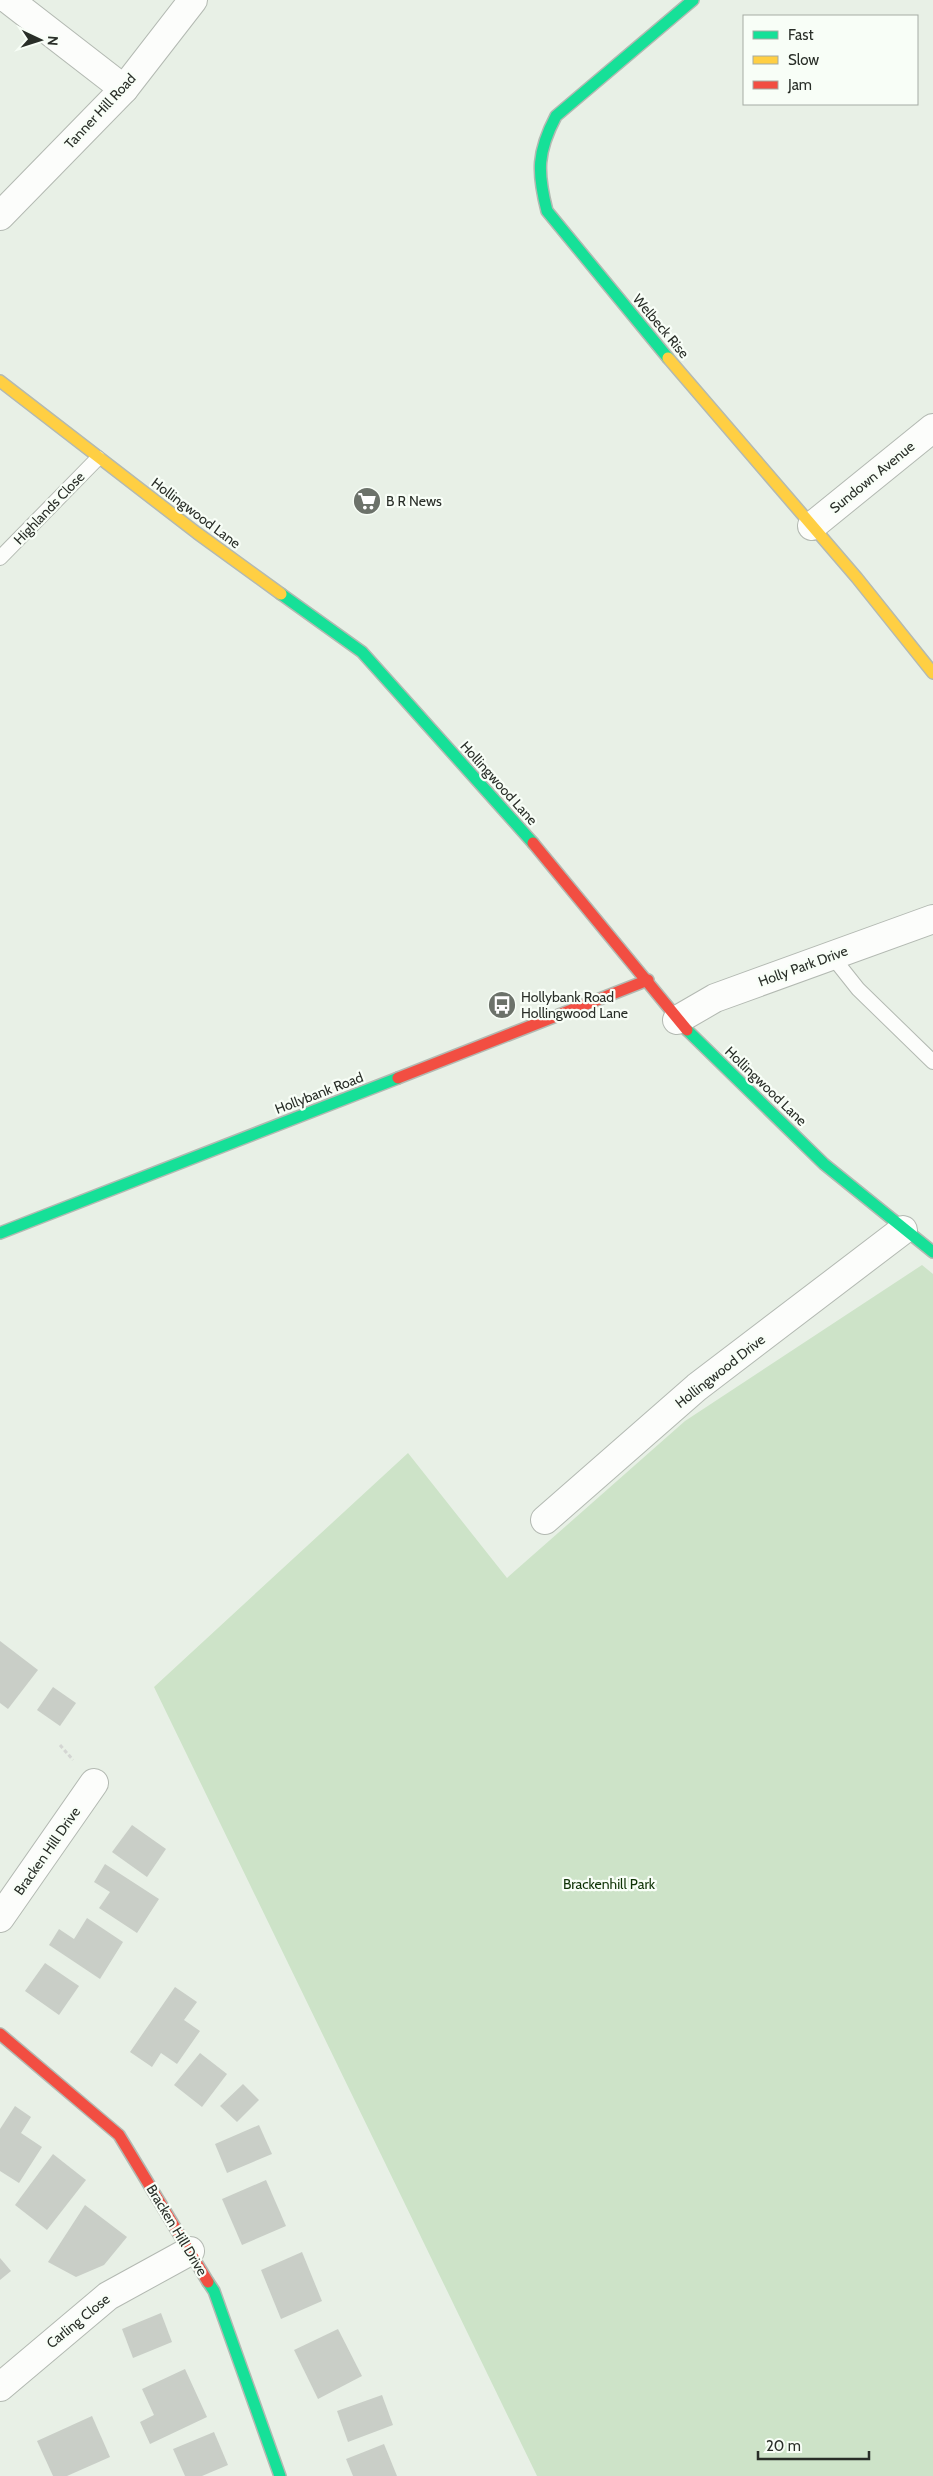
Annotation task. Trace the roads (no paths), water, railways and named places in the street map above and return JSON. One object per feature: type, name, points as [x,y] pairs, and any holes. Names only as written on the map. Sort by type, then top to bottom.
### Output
[{"type":"street","points":[[9,0],[124,88]]},
{"type":"street","name":"Tanner Hill Road","points":[[0,216],[124,88],[193,0]]},
{"type":"street","name":"Welbeck Rise","points":[[693,0],[556,116],[544,138],[538,164],[540,188],[547,211],[665,355],[857,578],[933,673]]},
{"type":"street","name":"Hollingwood Lane","points":[[0,381],[196,533],[362,652],[518,826],[648,980],[677,1020],[824,1164],[903,1230],[933,1252]]},
{"type":"street","name":"Sundown Avenue","points":[[812,526],[933,428]]},
{"type":"street","name":"Holly Park Drive","points":[[677,1020],[714,998],[933,919]]},
{"type":"street","name":"Hollybank Road","points":[[0,1233],[648,980]]},
{"type":"street","name":"Hollingwood Drive","points":[[546,1520],[697,1387],[903,1230]]},
{"type":"street","name":"Bracken Hill Drive","points":[[0,1918],[94,1783]]},
{"type":"street","name":"Bracken Hill Drive","points":[[0,2034],[119,2135],[214,2291],[280,2476]]},
{"type":"street","name":"Carling Close","points":[[0,2387],[108,2296],[190,2251]]},
{"type":"lane","name":"Highlands Close","points":[[0,558],[98,458]]},
{"type":"lane","points":[[831,956],[858,989],[933,1062]]},
{"type":"place","name":"B R News","points":[[367,501]]},
{"type":"place","name":"Hollybank Road Hollingwood Lane","points":[[502,1005]]},
{"type":"park label","name":"Brackenhill Park","points":[[609,1884]]}]
